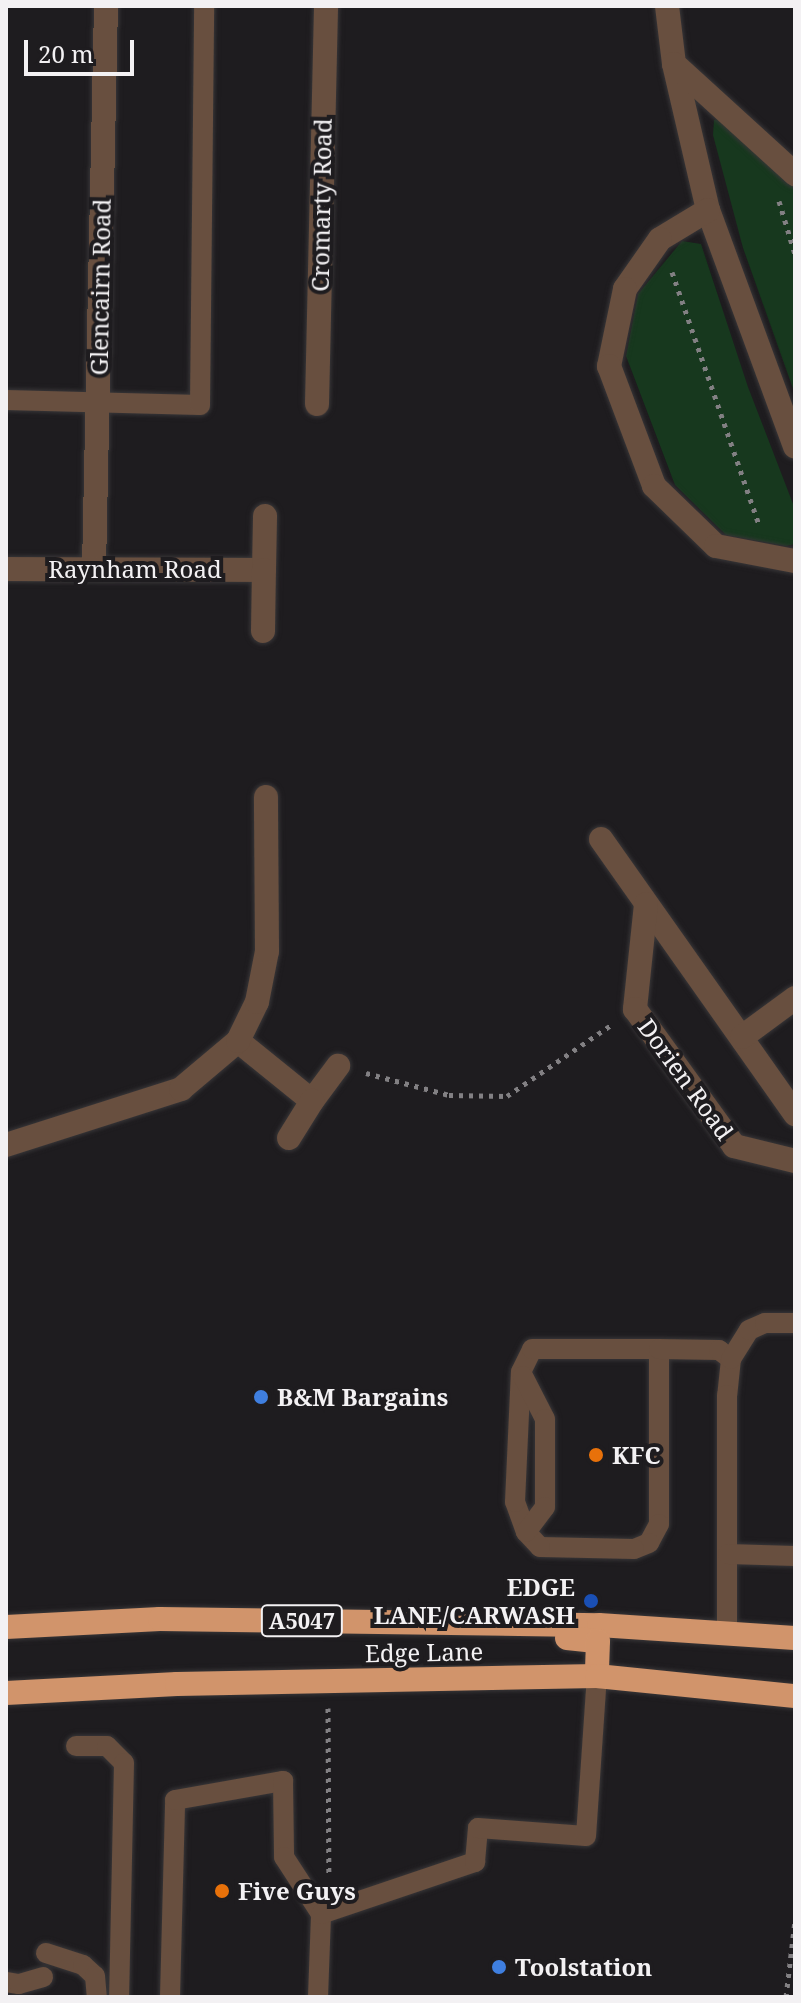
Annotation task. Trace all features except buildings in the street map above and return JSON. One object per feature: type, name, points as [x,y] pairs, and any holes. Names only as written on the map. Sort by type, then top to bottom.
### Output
[{"type":"highway","name":"Edge Lane","points":[[6,1627],[160,1619],[430,1623],[727,1632],[795,1638]]},
{"type":"highway","points":[[430,1623],[598,1641],[597,1676]]},
{"type":"highway","name":"Edge Lane","points":[[10,1694],[597,1676],[795,1696]]},
{"type":"street","name":"Glencairn Road","points":[[94,568],[106,6]]},
{"type":"street","name":"Cromarty Road","points":[[317,404],[326,6]]},
{"type":"street","points":[[667,6],[674,64],[708,210],[795,446]]},
{"type":"street","points":[[674,64],[795,174]]},
{"type":"street","points":[[708,210],[660,239],[625,289],[609,366],[654,486],[716,546],[783,560]]},
{"type":"street","points":[[263,631],[265,516]]},
{"type":"street","name":"Raynham Road","points":[[6,569],[264,570]]},
{"type":"street","points":[[6,1145],[181,1089],[238,1041],[257,1002],[267,951],[266,797]]},
{"type":"street","points":[[601,839],[795,1114]]},
{"type":"street","name":"Dorien Road","points":[[646,904],[635,1009],[734,1146],[795,1161]]},
{"type":"street","points":[[742,1037],[795,998]]},
{"type":"street","points":[[238,1041],[312,1101]]},
{"type":"street","points":[[289,1138],[338,1066]]},
{"type":"lane","points":[[6,400],[200,405],[204,6]]},
{"type":"lane","points":[[727,1632],[727,1395],[731,1359],[749,1330],[765,1323],[795,1323]]},
{"type":"lane","points":[[659,1349],[659,1524],[649,1543],[634,1549],[540,1547],[526,1532],[515,1502],[521,1372],[532,1349],[659,1349],[719,1350],[731,1359]]},
{"type":"lane","points":[[521,1372],[545,1419],[545,1507],[526,1532]]},
{"type":"lane","points":[[728,1554],[795,1556]]},
{"type":"lane","points":[[326,1913],[475,1862],[478,1828],[586,1836],[597,1676]]},
{"type":"lane","points":[[76,1746],[107,1746],[124,1763],[119,1997]]},
{"type":"lane","points":[[170,1997],[175,1800],[283,1781],[284,1857],[326,1913],[318,1997]]},
{"type":"lane","points":[[46,1953],[83,1965],[95,1976],[97,1997]]},
{"type":"lane","points":[[10,1986],[43,1977]]},
{"type":"path","points":[[660,239],[783,560]]},
{"type":"path","points":[[338,1066],[449,1095],[507,1096],[635,1009]]},
{"type":"path","points":[[326,1913],[328,1682]]},
{"type":"path","points":[[786,1997],[795,1920]]},
{"type":"green space","points":[[724,118],[795,186],[795,394],[743,248],[713,135],[714,120]]},
{"type":"green space","points":[[682,241],[701,244],[748,387],[795,509],[795,544],[786,546],[726,535],[675,485],[626,356],[638,294]]},
{"type":"place","name":"B&M Bargains","points":[[261,1397]]},
{"type":"place","name":"KFC","points":[[596,1455]]},
{"type":"place","name":"EDGE LANE/CARWASH","points":[[591,1601]]},
{"type":"place","name":"Five Guys","points":[[222,1891]]},
{"type":"place","name":"Toolstation","points":[[499,1967]]}]
